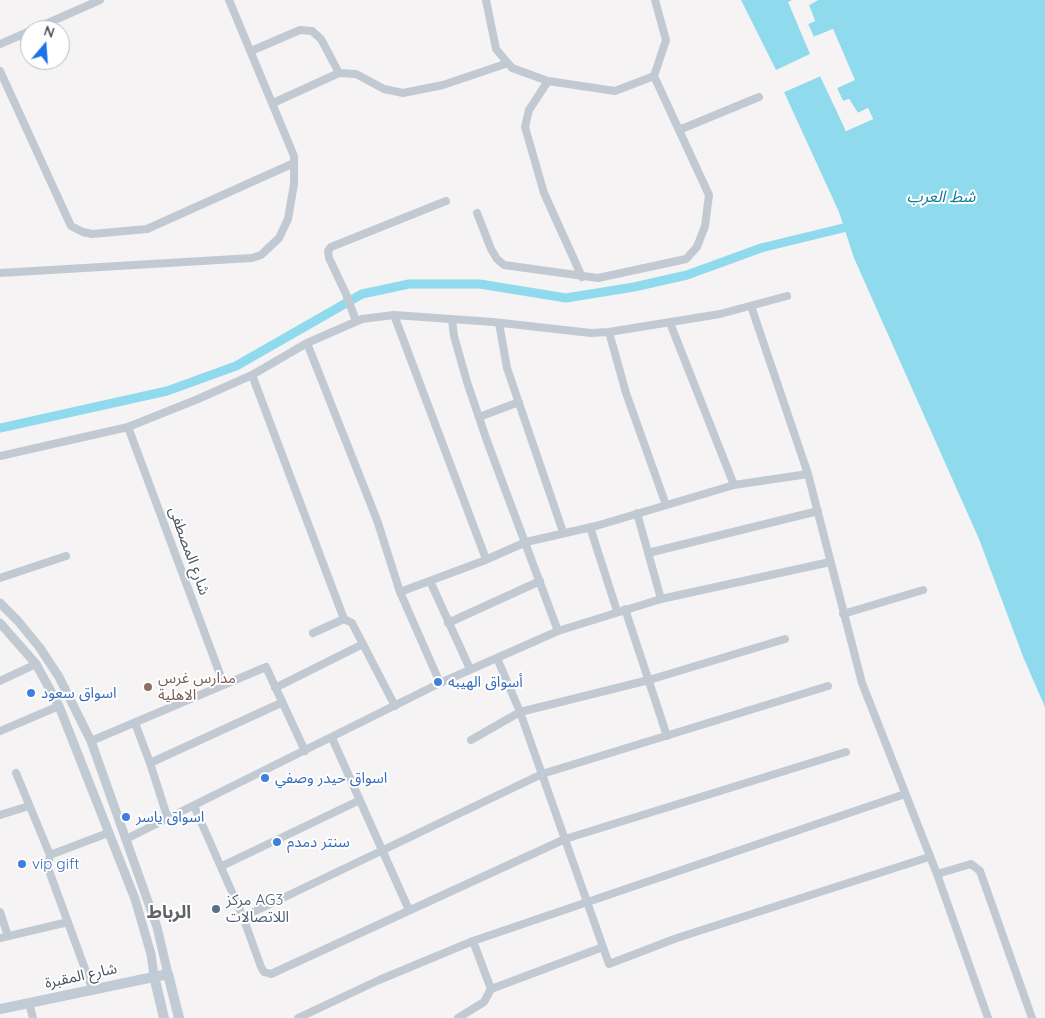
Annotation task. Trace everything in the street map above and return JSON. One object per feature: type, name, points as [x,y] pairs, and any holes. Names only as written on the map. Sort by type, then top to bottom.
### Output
[{"type":"main road","name":"شارع المقبرة","points":[[0,1009],[92,988],[168,974]]},
{"type":"main road","points":[[168,974],[179,1018]]},
{"type":"main road","points":[[154,976],[164,1018]]},
{"type":"street","points":[[55,20],[100,0]]},
{"type":"street","points":[[0,273],[252,258],[269,249],[279,238],[288,219],[294,163],[291,146],[229,0]]},
{"type":"street","points":[[486,0],[496,49],[512,68],[548,81],[614,91],[654,76]]},
{"type":"street","points":[[477,213],[491,249],[497,259],[504,264],[598,278],[686,259],[697,247],[708,213],[709,195],[654,76],[666,40],[655,0]]},
{"type":"street","points":[[251,51],[300,30],[312,31],[321,39],[339,73]]},
{"type":"street","points":[[0,44],[20,36]]},
{"type":"street","points":[[273,103],[339,73],[356,74],[384,89],[403,94],[443,85],[508,63]]},
{"type":"street","points":[[0,71],[71,226],[83,232],[92,234],[146,229],[294,163]]},
{"type":"street","points":[[548,81],[530,110],[525,127],[544,193],[582,276]]},
{"type":"street","points":[[679,130],[759,98]]},
{"type":"street","points":[[356,319],[329,258],[328,251],[331,247],[446,201]]},
{"type":"street","points":[[0,456],[128,427],[198,400],[356,319],[394,315],[499,323],[591,333],[609,332],[720,314],[787,296]]},
{"type":"street","points":[[751,306],[808,474],[862,683],[937,874],[988,1018]]},
{"type":"street","points":[[394,315],[486,559]]},
{"type":"street","points":[[452,320],[457,345],[479,417],[558,631]]},
{"type":"street","points":[[499,323],[507,368],[563,532]]},
{"type":"street","points":[[670,323],[734,485]]},
{"type":"street","points":[[609,332],[626,393],[666,505]]},
{"type":"street","points":[[307,343],[377,520],[400,592],[440,684]]},
{"type":"street","points":[[252,374],[344,619]]},
{"type":"street","points":[[479,417],[519,402]]},
{"type":"street","name":"شارع المصطفى","points":[[128,427],[224,685]]},
{"type":"street","points":[[400,592],[526,542],[590,527],[734,485],[808,474]]},
{"type":"street","points":[[648,553],[818,511]]},
{"type":"street","points":[[637,513],[661,598]]},
{"type":"street","points":[[590,527],[648,680],[667,736]]},
{"type":"street","points":[[0,578],[66,556]]},
{"type":"street","points":[[112,844],[168,819],[440,684],[558,631],[661,598],[830,562]]},
{"type":"street","points":[[430,581],[470,670]]},
{"type":"street","points":[[448,623],[540,581]]},
{"type":"street","points":[[844,614],[923,590]]},
{"type":"street","points":[[0,603],[20,623],[40,648],[59,677],[91,741],[157,927],[168,974]]},
{"type":"street","points":[[313,633],[344,619],[352,622],[395,706]]},
{"type":"street","points":[[0,623],[36,664],[59,706],[144,928],[151,954],[154,976]]},
{"type":"street","points":[[8,632],[20,623]]},
{"type":"street","points":[[471,740],[520,712],[648,680],[785,639]]},
{"type":"street","points":[[274,688],[363,644]]},
{"type":"street","points":[[497,658],[520,712],[609,964],[677,938],[929,857]]},
{"type":"street","points":[[0,681],[36,664]]},
{"type":"street","points":[[91,741],[266,667],[274,688],[305,751]]},
{"type":"street","points":[[243,916],[542,774],[828,686]]},
{"type":"street","points":[[150,763],[281,703]]},
{"type":"street","points":[[0,731],[59,706]]},
{"type":"street","points":[[135,724],[168,819]]},
{"type":"street","points":[[332,738],[358,801],[409,910]]},
{"type":"street","points":[[194,806],[243,916],[260,968],[264,972],[271,974],[565,839],[846,752]]},
{"type":"street","points":[[16,773],[50,855],[48,868],[92,988]]},
{"type":"street","points":[[298,1018],[378,980],[473,940],[586,900],[905,794]]},
{"type":"street","points":[[222,866],[358,801]]},
{"type":"street","points":[[0,815],[29,806]]},
{"type":"street","points":[[50,855],[108,832]]},
{"type":"street","points":[[937,874],[971,864],[980,870],[1032,1018]]},
{"type":"street","points":[[0,912],[4,937],[68,922]]},
{"type":"street","points":[[458,1018],[484,1002],[490,989],[473,940]]},
{"type":"street","points":[[490,989],[603,948]]},
{"type":"street","points":[[29,1003],[33,1018]]},
{"type":"water","points":[[741,0],[792,0],[788,2],[810,54],[776,70]]},
{"type":"water","name":"شط العرب","points":[[818,0],[1045,0],[1045,707],[1024,659],[979,539],[854,258],[839,212],[784,92],[820,76],[846,131],[873,119],[868,108],[858,113],[849,99],[843,101],[837,88],[854,80],[833,29],[814,37],[808,24],[815,21],[809,5]]},
{"type":"pier","points":[[818,0],[809,5],[815,21],[808,24],[813,37],[833,29],[855,80],[837,88],[843,101],[849,99],[858,113],[868,108],[873,119],[846,131],[821,76],[784,92],[783,90],[821,73],[848,128],[870,118],[867,112],[857,115],[848,102],[840,102],[835,87],[851,78],[831,32],[814,40],[811,38],[805,24],[812,20],[807,4]]},
{"type":"waterway","points":[[0,428],[167,391],[236,366],[362,294],[409,284],[480,284],[566,298],[634,287],[687,275],[761,248],[843,228]]},
{"type":"place","name":"أسواق الهيبه","points":[[438,682]]},
{"type":"place","name":"مدارس غرس الاهلية","points":[[148,687]]},
{"type":"place","name":"اسواق سعود","points":[[31,693]]},
{"type":"place","name":"اسواق حيدر وصفي","points":[[265,778]]},
{"type":"place","name":"اسواق ياسر","points":[[126,817]]},
{"type":"place","name":"سنتر دمدم","points":[[277,842]]},
{"type":"place","name":"vip gift","points":[[22,864]]},
{"type":"place","name":"مركز AG3 اللاتصالات","points":[[216,909]]},
{"type":"district","name":"الرباط","points":[[169,913]]}]
